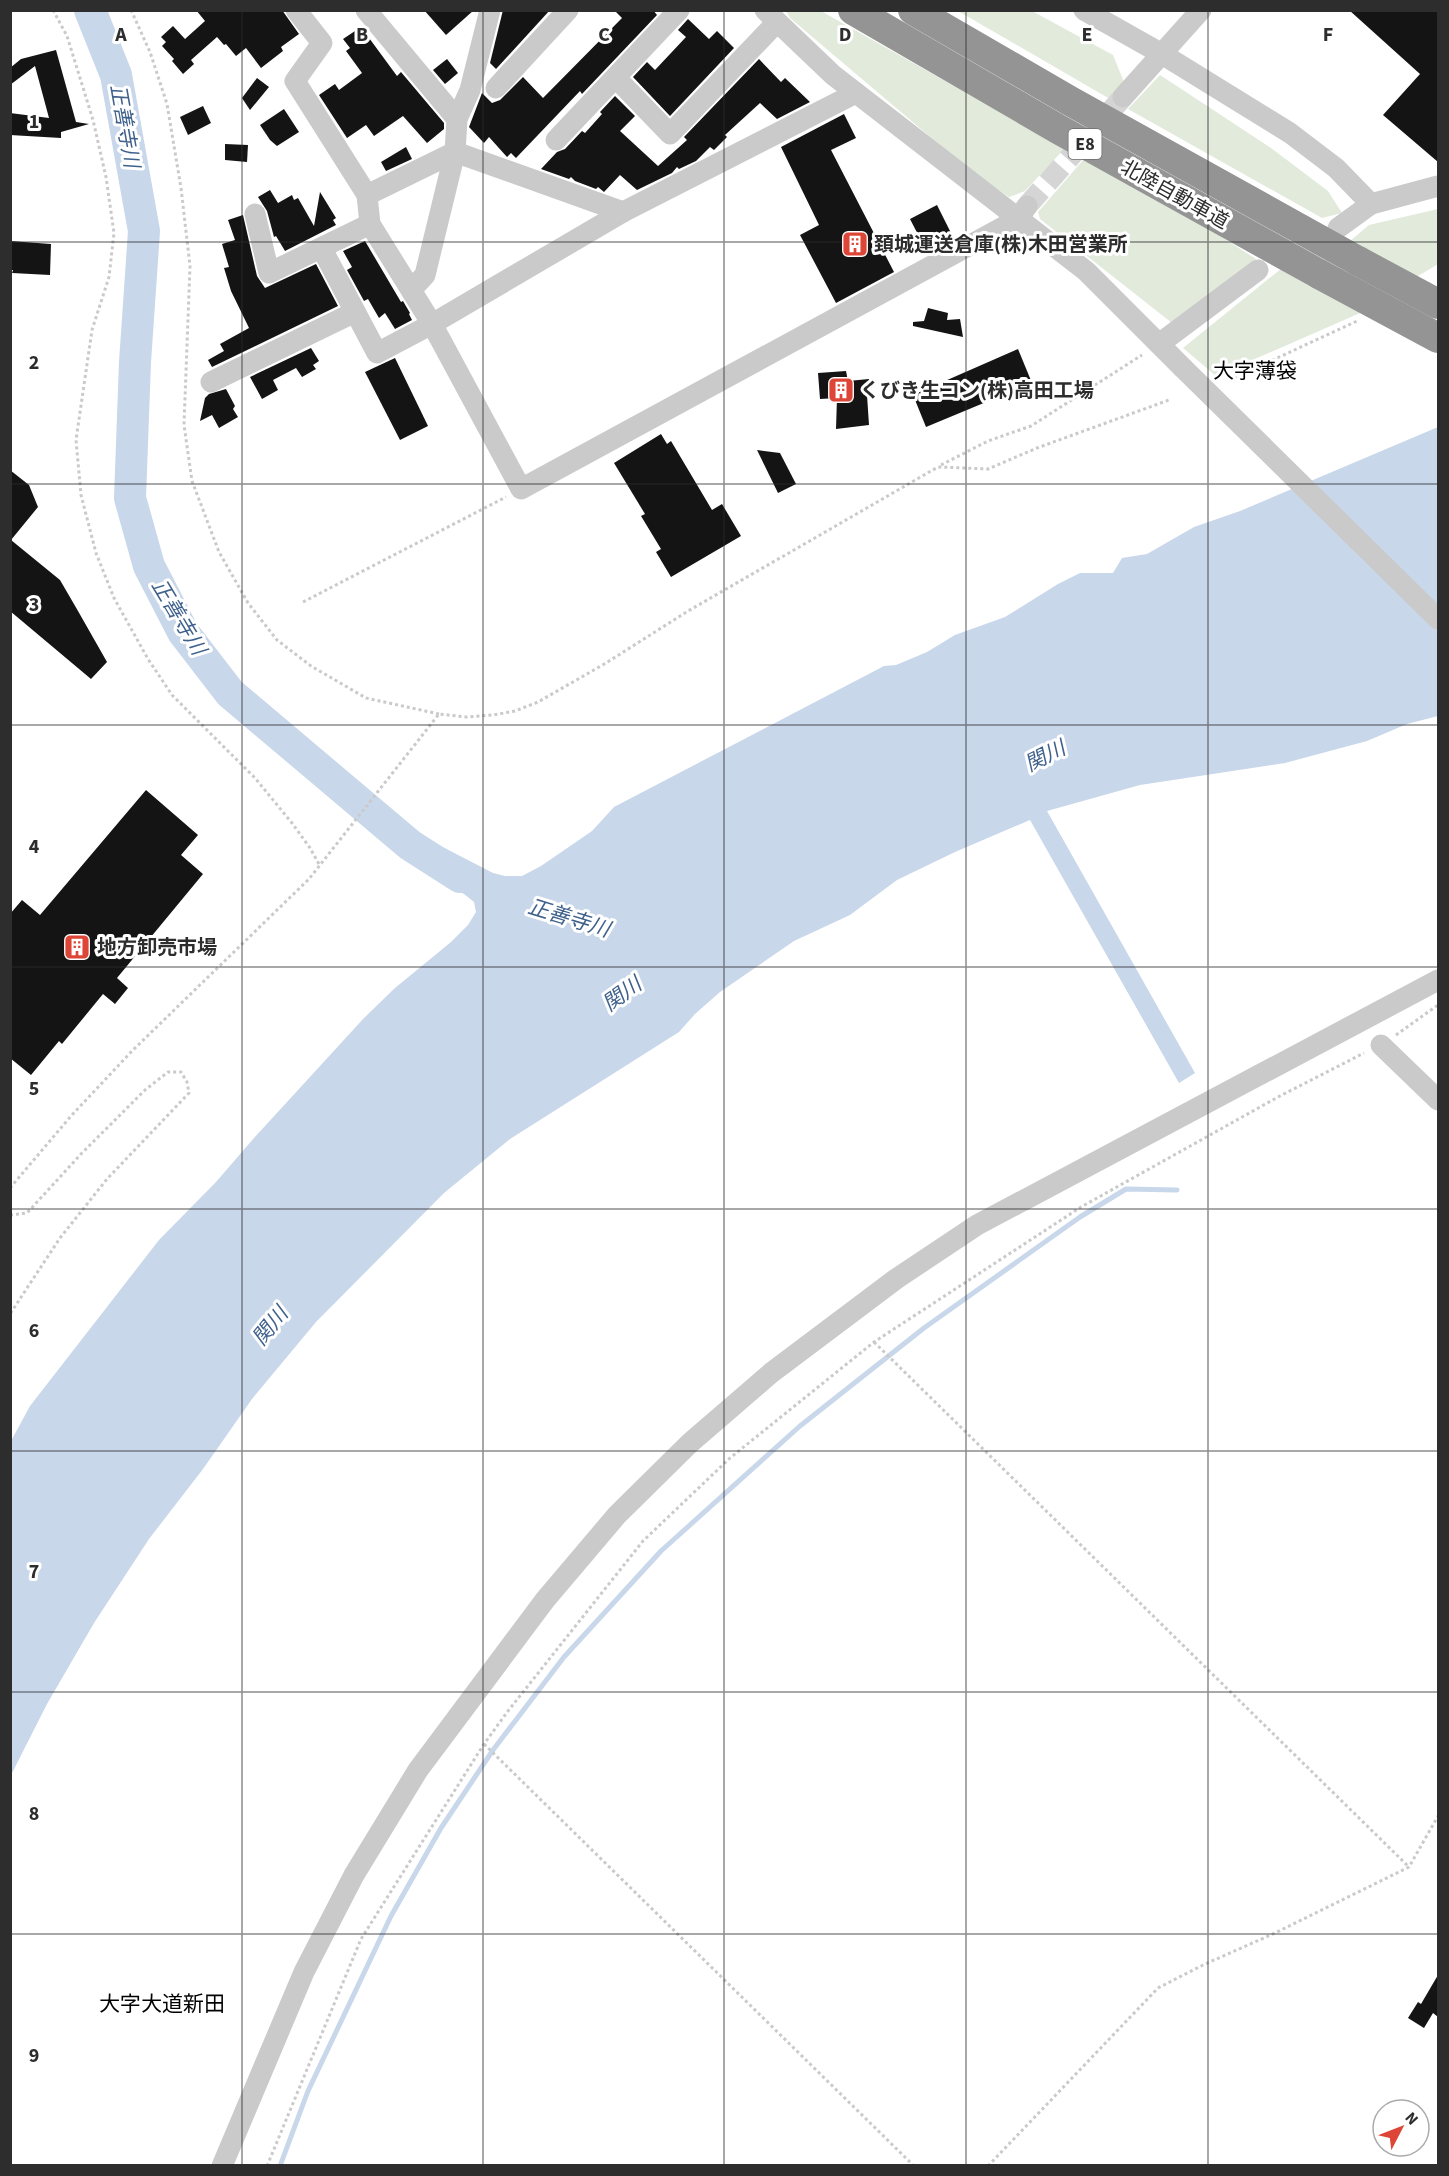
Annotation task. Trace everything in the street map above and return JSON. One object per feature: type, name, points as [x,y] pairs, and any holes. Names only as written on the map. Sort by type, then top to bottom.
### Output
[{"type":"highway","name":"北陸自動車道","points":[[853,10],[1058,129],[1438,338]]},
{"type":"highway","name":"北陸自動車道","points":[[913,10],[1070,101],[1438,304]]},
{"type":"street","points":[[296,10],[322,43],[295,81],[367,195],[370,224],[432,324],[521,489],[1023,212]]},
{"type":"street","points":[[366,10],[458,119]]},
{"type":"street","points":[[412,289],[425,275],[455,152],[458,119],[470,90],[490,10]]},
{"type":"street","points":[[496,88],[568,10]]},
{"type":"street","points":[[556,140],[679,10]]},
{"type":"street","points":[[1084,10],[1162,54],[1290,133],[1336,168],[1371,204]]},
{"type":"street","points":[[1124,97],[1201,10]]},
{"type":"street","points":[[616,78],[670,134],[771,16],[833,75],[856,93],[1023,212],[1086,271],[1438,619]]},
{"type":"street","points":[[322,249],[377,353],[432,324],[623,212],[856,93]]},
{"type":"street","points":[[367,195],[455,152],[623,212]]},
{"type":"street","points":[[1338,228],[1371,204],[1438,186]]},
{"type":"street","points":[[255,214],[269,273],[370,224]]},
{"type":"street","points":[[1158,344],[1258,270]]},
{"type":"street","points":[[211,382],[355,312]]},
{"type":"street","points":[[222,2166],[304,1972],[354,1875],[418,1770],[545,1600],[617,1515],[690,1443],[771,1372],[896,1280],[977,1225],[1438,980]]},
{"type":"street","points":[[1381,1045],[1438,1100]]},
{"type":"path","points":[[53,10],[67,36],[91,111],[106,177],[114,233],[109,277],[92,330],[76,440],[81,495],[96,553],[114,598],[148,659],[172,695],[255,778],[292,823],[320,866]]},
{"type":"path","points":[[131,10],[150,52],[167,104],[182,188],[190,266],[184,425],[192,482],[219,552],[248,603],[278,640],[311,666],[366,698],[439,714],[466,717],[515,711],[537,702],[606,663],[688,611],[938,466],[988,441],[1031,426],[1158,344]]},
{"type":"path","points":[[1234,378],[1367,316]]},
{"type":"path","points":[[938,466],[988,469],[1037,448],[1169,400]]},
{"type":"path","points":[[303,602],[521,489]]},
{"type":"path","points":[[10,1188],[71,1116],[132,1051],[227,957],[293,896],[320,866],[439,714]]},
{"type":"path","points":[[267,2166],[361,1939],[484,1744],[643,1541],[730,1458],[874,1342],[1081,1207],[1278,1097],[1381,1045],[1438,1005]]},
{"type":"path","points":[[10,1215],[27,1213],[49,1192],[81,1154],[146,1090],[168,1071],[181,1072],[188,1082],[189,1093],[107,1179],[60,1238],[10,1314]]},
{"type":"path","points":[[874,1342],[1409,1867]]},
{"type":"path","points":[[484,1744],[914,2166]]},
{"type":"path","points":[[988,2166],[1158,1988],[1409,1867],[1438,1816]]},
{"type":"green space","points":[[786,11],[821,11],[1018,122],[1067,146],[1025,191],[1009,197],[974,174],[790,18]]},
{"type":"green space","points":[[958,11],[1032,11],[1113,55],[1124,82],[1110,99]]},
{"type":"green space","points":[[1160,75],[1271,148],[1328,191],[1342,213],[1322,218],[1128,109]]},
{"type":"green space","points":[[1084,159],[1178,209],[1256,259],[1172,323],[1040,219],[1038,212]]},
{"type":"green space","points":[[1438,209],[1438,264],[1410,281],[1349,242],[1369,225]]},
{"type":"green space","points":[[1287,264],[1367,310],[1216,376],[1183,348]]},
{"type":"water","name":"関川","points":[[1438,427],[1438,716],[1407,724],[1367,741],[1285,763],[1140,785],[1047,811],[1195,1073],[1179,1083],[1030,820],[897,880],[850,915],[794,941],[720,992],[679,1032],[510,1139],[444,1193],[316,1322],[252,1399],[203,1469],[149,1539],[94,1623],[47,1704],[11,1775],[11,1441],[30,1406],[159,1240],[216,1182],[364,1018],[468,925],[476,912],[474,902],[416,867],[431,841],[493,873],[522,876],[541,866],[592,831],[614,807],[884,666],[896,665],[927,652],[955,635],[1005,617],[1080,573],[1113,573],[1122,558],[1147,554],[1194,527],[1240,511]]},
{"type":"building","points":[[196,10],[282,10],[299,34],[281,47],[283,51],[261,68],[246,48],[236,56],[217,37],[191,60],[194,64],[183,74],[172,61],[174,59],[162,46],[166,42],[161,37],[173,26],[185,39],[205,21]]},
{"type":"building","points":[[424,10],[474,10],[446,35]]},
{"type":"building","points":[[503,10],[550,10],[496,69],[490,63]]},
{"type":"building","points":[[614,10],[653,10],[657,15],[582,94],[580,91],[516,158],[511,153],[507,157],[489,137],[484,143],[469,127],[482,93],[492,103],[500,100],[523,77],[543,98],[622,18]]},
{"type":"building","points":[[1349,10],[1438,10],[1438,162],[1383,115],[1420,74]]},
{"type":"building","points":[[688,19],[709,39],[717,31],[734,48],[670,116],[633,77],[647,62],[655,70],[686,37],[678,30]]},
{"type":"building","points":[[361,27],[397,76],[401,72],[444,123],[444,129],[427,143],[403,116],[374,136],[366,125],[347,138],[319,95],[335,84],[339,90],[362,73],[346,51],[350,48],[343,39]]},
{"type":"building","points":[[56,50],[76,122],[89,124],[61,132],[61,138],[10,135],[10,113],[49,118],[35,66],[10,85],[10,68],[21,59]]},
{"type":"building","points":[[447,59],[458,73],[445,84],[433,70]]},
{"type":"building","points":[[759,59],[781,82],[785,78],[810,102],[777,119],[760,103],[725,135],[727,137],[714,150],[710,147],[696,161],[679,169],[677,167],[672,173],[637,190],[620,175],[604,192],[598,187],[596,189],[575,181],[571,177],[569,179],[541,169],[582,131],[585,133],[615,96],[635,116],[620,131],[658,166],[687,140],[684,137]]},
{"type":"building","points":[[257,78],[269,87],[250,110],[242,98]]},
{"type":"building","points":[[203,106],[211,123],[188,135],[180,117]]},
{"type":"building","points":[[284,109],[299,132],[277,146],[260,125]]},
{"type":"building","points":[[844,114],[856,138],[831,150],[894,272],[836,303],[800,235],[819,225],[781,147]]},
{"type":"building","points":[[225,144],[248,145],[247,162],[225,160]]},
{"type":"building","points":[[406,147],[412,159],[386,171],[381,162]]},
{"type":"building","points":[[270,190],[278,203],[292,195],[294,200],[298,198],[314,226],[320,192],[336,218],[333,220],[336,225],[285,251],[276,236],[274,237],[267,211],[258,197]]},
{"type":"building","points":[[937,205],[954,239],[928,254],[910,219]]},
{"type":"building","points":[[243,215],[257,276],[265,288],[316,264],[338,306],[212,367],[208,360],[224,351],[220,344],[249,328],[231,291],[224,268],[229,267],[222,244],[235,240],[228,220]]},
{"type":"building","points":[[10,241],[51,244],[50,275],[12,273],[13,270],[10,270]]},
{"type":"building","points":[[365,241],[401,302],[403,301],[410,313],[412,320],[395,329],[385,313],[379,318],[368,299],[364,301],[347,270],[352,267],[343,251]]},
{"type":"building","points":[[928,308],[948,313],[947,320],[960,319],[963,337],[913,326],[913,322],[924,321]]},
{"type":"building","points":[[311,348],[319,361],[313,365],[316,369],[302,377],[296,368],[273,380],[278,390],[262,399],[250,377]]},
{"type":"building","points":[[1018,349],[1032,383],[926,427],[913,395]]},
{"type":"building","points":[[395,358],[428,426],[400,440],[365,372]]},
{"type":"building","name":"くびき生コン(株)高田工場","points":[[846,371],[848,381],[869,379],[871,394],[867,395],[869,425],[836,429],[837,398],[820,399],[818,373]]},
{"type":"building","points":[[226,389],[238,417],[219,428],[212,415],[200,421],[205,398],[209,394]]},
{"type":"building","points":[[661,434],[667,444],[671,441],[712,510],[722,504],[741,536],[671,577],[656,552],[661,549],[641,516],[645,514],[614,463]]},
{"type":"building","points":[[757,450],[780,453],[796,484],[778,493]]},
{"type":"building","points":[[10,470],[29,485],[38,507],[11,540],[60,580],[78,611],[107,662],[91,679],[10,611]]},
{"type":"building","name":"地方卸売市場","points":[[146,790],[198,835],[181,855],[203,874],[117,978],[128,988],[115,1004],[103,994],[62,1044],[59,1041],[31,1075],[10,1058],[10,914],[22,900],[40,915]]},
{"type":"building","points":[[1438,1975],[1438,2017],[1433,2013],[1424,2028],[1408,2018],[1418,2002],[1421,2004]]},
{"type":"waterway","name":"正善寺川","points":[[90,10],[116,75],[144,231],[135,362],[130,498],[149,566],[183,632],[230,693],[410,845],[460,877]]},
{"type":"waterway","points":[[280,2166],[308,2091],[391,1916],[441,1828],[493,1750],[564,1657],[661,1551],[800,1426],[924,1328],[1080,1217],[1126,1189],[1177,1190]]},
{"type":"tunnel","points":[[1027,206],[1123,97]]},
{"type":"place","name":"頚城運送倉庫(株)木田営業所","points":[[855,244]]},
{"type":"place","name":"くびき生コン(株)高田工場","points":[[841,390]]},
{"type":"place","name":"地方卸売市場","points":[[77,947]]},
{"type":"district","name":"大字薄袋","points":[[1255,371]]},
{"type":"district","name":"大字大道新田","points":[[162,2004]]}]
